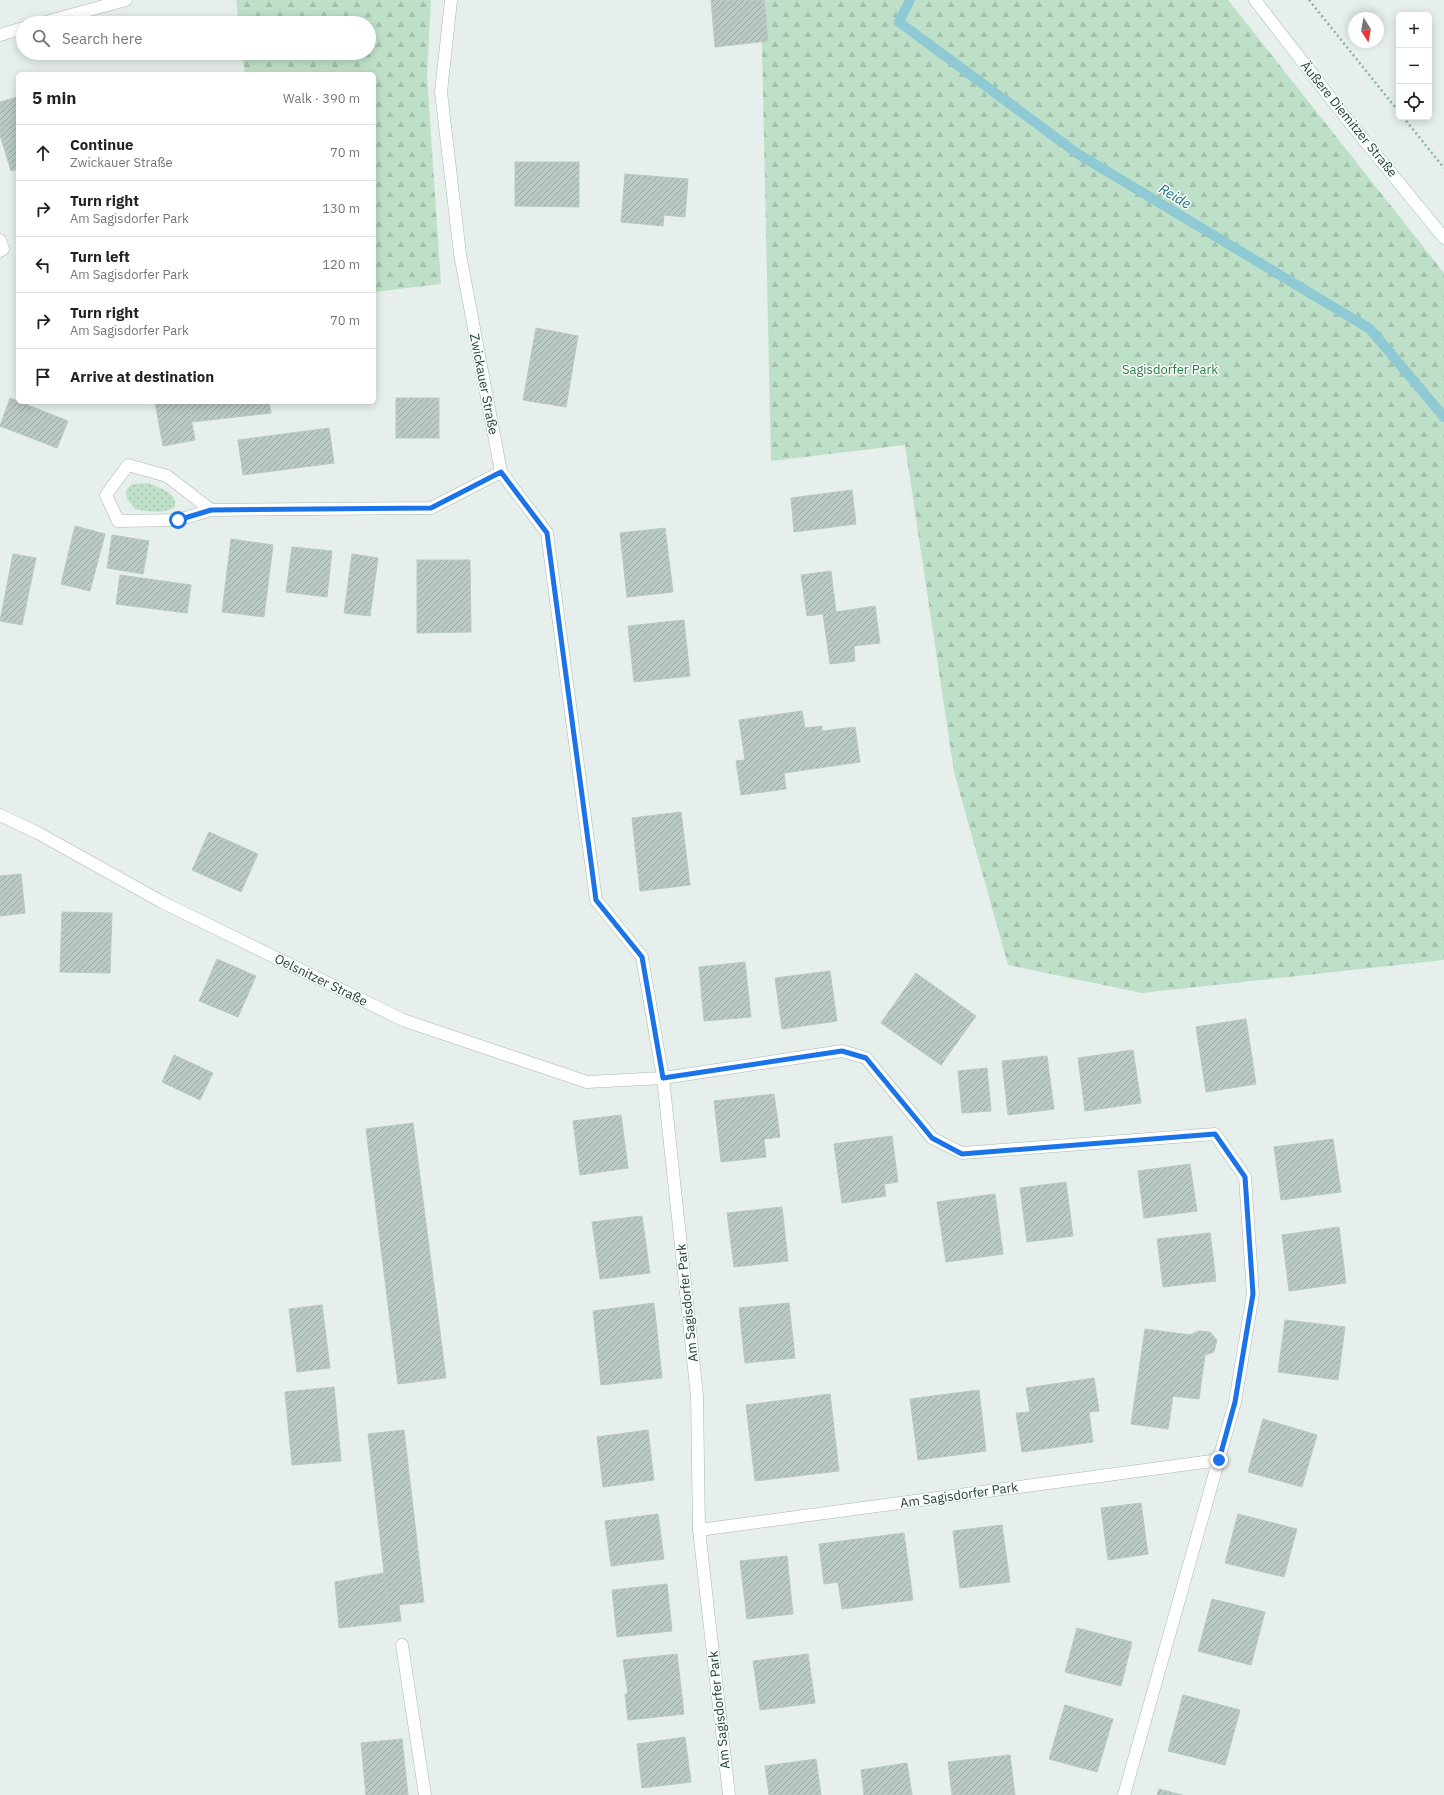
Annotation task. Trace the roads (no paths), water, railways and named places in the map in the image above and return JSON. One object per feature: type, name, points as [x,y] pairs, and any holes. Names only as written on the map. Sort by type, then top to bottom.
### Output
[{"type":"street","points":[[68,16],[126,0]]},
{"type":"street","name":"Zwickauer Straße","points":[[451,0],[441,92],[460,254],[501,472]]},
{"type":"street","name":"Äußere Diemitzer Straße","points":[[1255,0],[1346,118],[1444,238]]},
{"type":"street","points":[[0,34],[16,30]]},
{"type":"street","points":[[0,240],[3,249],[0,251]]},
{"type":"street","points":[[211,510],[167,476],[128,464],[106,495],[118,521],[178,520],[211,510],[431,508],[501,472]]},
{"type":"street","name":"Am Sagisdorfer Park","points":[[501,472],[547,533],[596,900],[642,957],[663,1078],[697,1396],[699,1530],[729,1795]]},
{"type":"street","name":"Oelsnitzer Straße","points":[[0,815],[38,833],[162,902],[403,1020],[587,1082],[663,1078]]},
{"type":"street","points":[[663,1078],[842,1051],[866,1058],[932,1138],[962,1154],[1215,1134],[1245,1177],[1253,1294],[1235,1402],[1124,1795]]},
{"type":"street","name":"Am Sagisdorfer Park","points":[[699,1530],[1219,1460]]},
{"type":"street","points":[[402,1645],[424,1795]]},
{"type":"waterway","name":"Reide","points":[[910,0],[899,22],[1078,154],[1370,329],[1444,417]]},
{"type":"park label","name":"Sagisdorfer Park","points":[[1170,369]]}]
